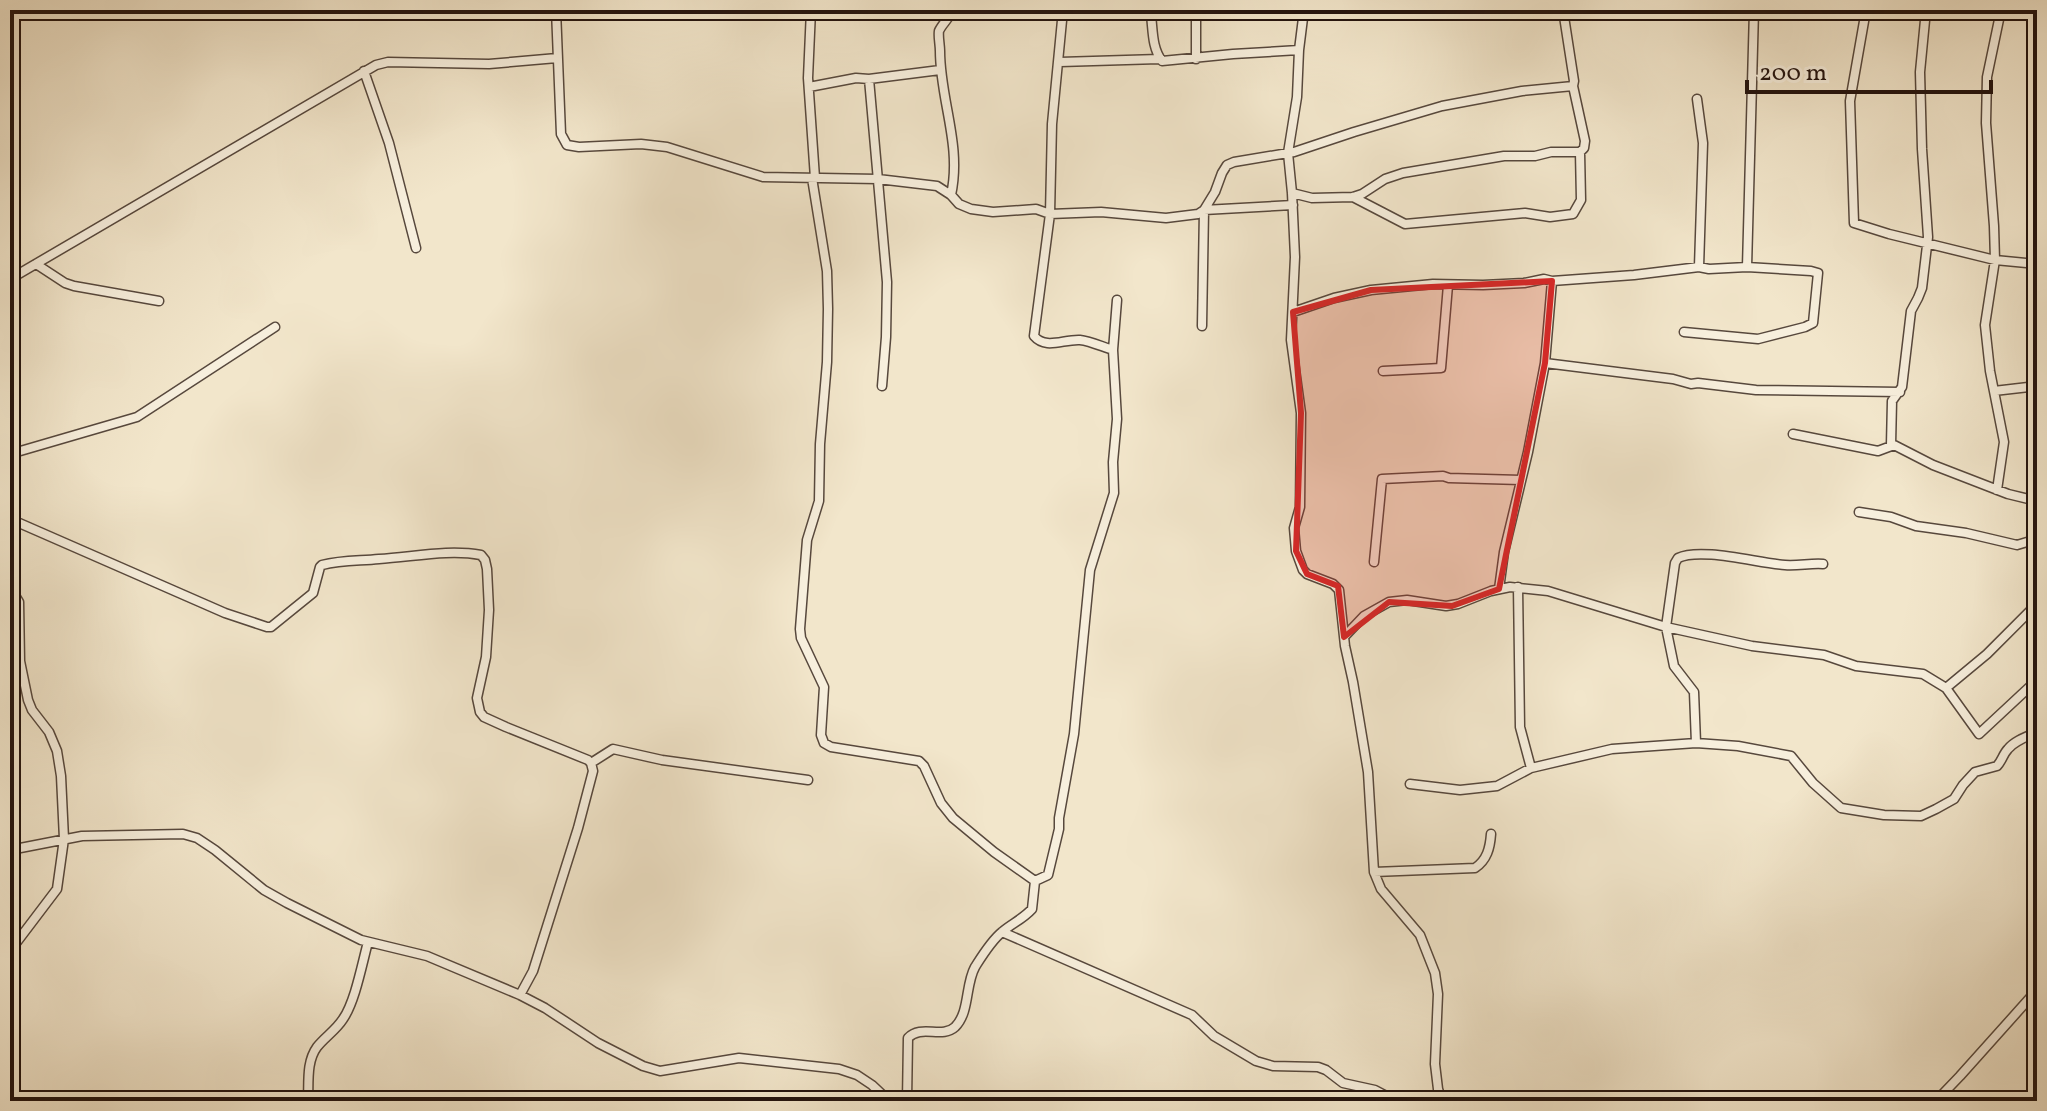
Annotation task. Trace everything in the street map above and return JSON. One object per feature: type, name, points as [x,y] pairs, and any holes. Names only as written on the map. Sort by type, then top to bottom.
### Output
[{"type":"street","points":[[556,10],[561,134],[567,145],[641,144],[667,147],[763,177],[878,179],[937,186],[959,204],[993,212],[1036,209],[1050,214],[1101,212],[1166,218],[1198,214],[1204,210],[1293,205]]},
{"type":"street","points":[[811,10],[809,87],[814,178],[827,271],[827,362],[819,501],[807,540],[800,629],[801,638],[824,687],[821,735],[824,743],[831,747],[919,761],[941,803],[953,818],[1035,881]]},
{"type":"street","points":[[951,195],[955,175],[952,134],[940,70],[939,31],[952,10]]},
{"type":"street","points":[[1063,10],[1052,124],[1050,214],[1034,336],[1037,341],[1048,344],[1080,340],[1113,350]]},
{"type":"street","points":[[1196,10],[1196,59]]},
{"type":"street","points":[[1304,10],[1297,97],[1288,153],[1295,257],[1291,340],[1301,413],[1300,507],[1294,528],[1296,551],[1299,563],[1307,574],[1338,588],[1368,772],[1374,872],[1381,889],[1420,935],[1435,973],[1438,994],[1435,1064],[1442,1101]]},
{"type":"street","points":[[1353,197],[1405,224],[1525,213],[1550,217],[1573,214],[1581,200],[1580,152],[1585,141],[1573,86],[1563,10]]},
{"type":"street","points":[[1747,267],[1754,10]]},
{"type":"street","points":[[1866,10],[1850,101],[1854,223],[1995,260],[2037,264]]},
{"type":"street","points":[[1891,445],[1892,401],[1902,387],[1911,311],[1922,288],[1928,243],[1920,72],[1926,10]]},
{"type":"street","points":[[1997,490],[2004,442],[1985,325],[1995,260],[1986,145],[1986,89],[2001,10]]},
{"type":"street","points":[[1151,15],[1154,47],[1159,59]]},
{"type":"street","points":[[1060,62],[1159,59],[1166,62],[1299,50]]},
{"type":"street","points":[[10,279],[376,65],[388,62],[489,64],[557,58]]},
{"type":"street","points":[[809,87],[856,78],[940,70]]},
{"type":"street","points":[[364,71],[389,143],[416,248]]},
{"type":"street","points":[[869,79],[887,282],[882,386]]},
{"type":"street","points":[[1202,326],[1204,210],[1227,165],[1247,158],[1300,151],[1442,106],[1522,91],[1573,86]]},
{"type":"street","points":[[1697,99],[1703,143],[1699,267]]},
{"type":"street","points":[[1292,193],[1312,198],[1353,197],[1403,173],[1504,156],[1580,152]]},
{"type":"street","points":[[36,264],[74,286],[159,301]]},
{"type":"street","points":[[1293,312],[1334,298],[1405,286],[1524,283],[1699,267],[1747,267],[1818,273],[1813,323],[1805,327],[1758,339],[1684,332]]},
{"type":"street","points":[[1499,589],[1504,552],[1545,363],[1552,281]]},
{"type":"street","points":[[1383,371],[1441,368],[1448,285]]},
{"type":"street","points":[[1035,881],[1048,875],[1059,829],[1074,734],[1090,570],[1114,493],[1117,419],[1113,350],[1117,300]]},
{"type":"street","points":[[10,454],[137,417],[275,327]]},
{"type":"street","points":[[1545,363],[1756,390],[1900,392]]},
{"type":"street","points":[[1994,391],[2037,386]]},
{"type":"street","points":[[1793,434],[1878,451],[1891,445]]},
{"type":"street","points":[[1891,445],[1997,490],[2037,501]]},
{"type":"street","points":[[1374,562],[1382,479],[1443,476],[1521,480]]},
{"type":"street","points":[[1859,512],[2017,545],[2037,539]]},
{"type":"street","points":[[10,519],[225,613],[267,627],[313,593],[322,565],[347,560],[443,554],[481,555],[487,569],[489,626],[477,698],[480,712],[484,717],[591,763]]},
{"type":"street","points":[[1696,743],[1694,692],[1674,666],[1666,627],[1675,563],[1681,556],[1713,555],[1790,566],[1823,564]]},
{"type":"street","points":[[10,587],[19,602],[20,661],[28,700],[49,732],[57,751],[64,839],[57,889],[10,951]]},
{"type":"street","points":[[1344,637],[1364,616],[1389,602],[1399,600],[1452,606],[1499,589],[1518,587],[1556,593],[1666,627],[1752,646],[1824,655],[1856,666],[1923,674],[1946,688],[1979,734],[2037,680]]},
{"type":"street","points":[[1518,587],[1520,727],[1531,768]]},
{"type":"street","points":[[1946,688],[1987,654],[2037,604]]},
{"type":"street","points":[[1410,784],[1460,790],[1497,786],[1531,768],[1612,749],[1696,743],[1738,746],[1791,756],[1813,783],[1841,808],[1884,815],[1921,816],[1951,801],[1971,775],[1997,766],[2006,750],[2037,732]]},
{"type":"street","points":[[591,763],[613,749],[662,760],[808,780]]},
{"type":"street","points":[[520,995],[533,971],[578,828],[593,771],[591,763]]},
{"type":"street","points":[[10,850],[82,836],[183,834],[197,838],[264,890],[287,903],[368,942],[427,956],[520,995],[598,1043],[643,1066],[660,1071],[739,1058],[839,1069],[857,1075],[889,1101]]},
{"type":"street","points":[[1374,872],[1475,868],[1481,865],[1489,850],[1491,834]]},
{"type":"street","points":[[907,1101],[908,1038],[919,1031],[950,1031],[957,1025],[975,969],[1002,932],[1032,909],[1035,881]]},
{"type":"street","points":[[1002,932],[1192,1015],[1214,1036],[1256,1061],[1273,1066],[1318,1067],[1343,1083],[1375,1090],[1396,1101]]},
{"type":"street","points":[[308,1101],[311,1057],[343,1020],[368,942]]},
{"type":"street","points":[[1936,1101],[2037,990]]},
{"type":"highlighted area","points":[[1552,281],[1545,363],[1499,589],[1452,606],[1389,602],[1344,637],[1338,586],[1307,574],[1296,551],[1301,413],[1293,312],[1371,290]]}]
